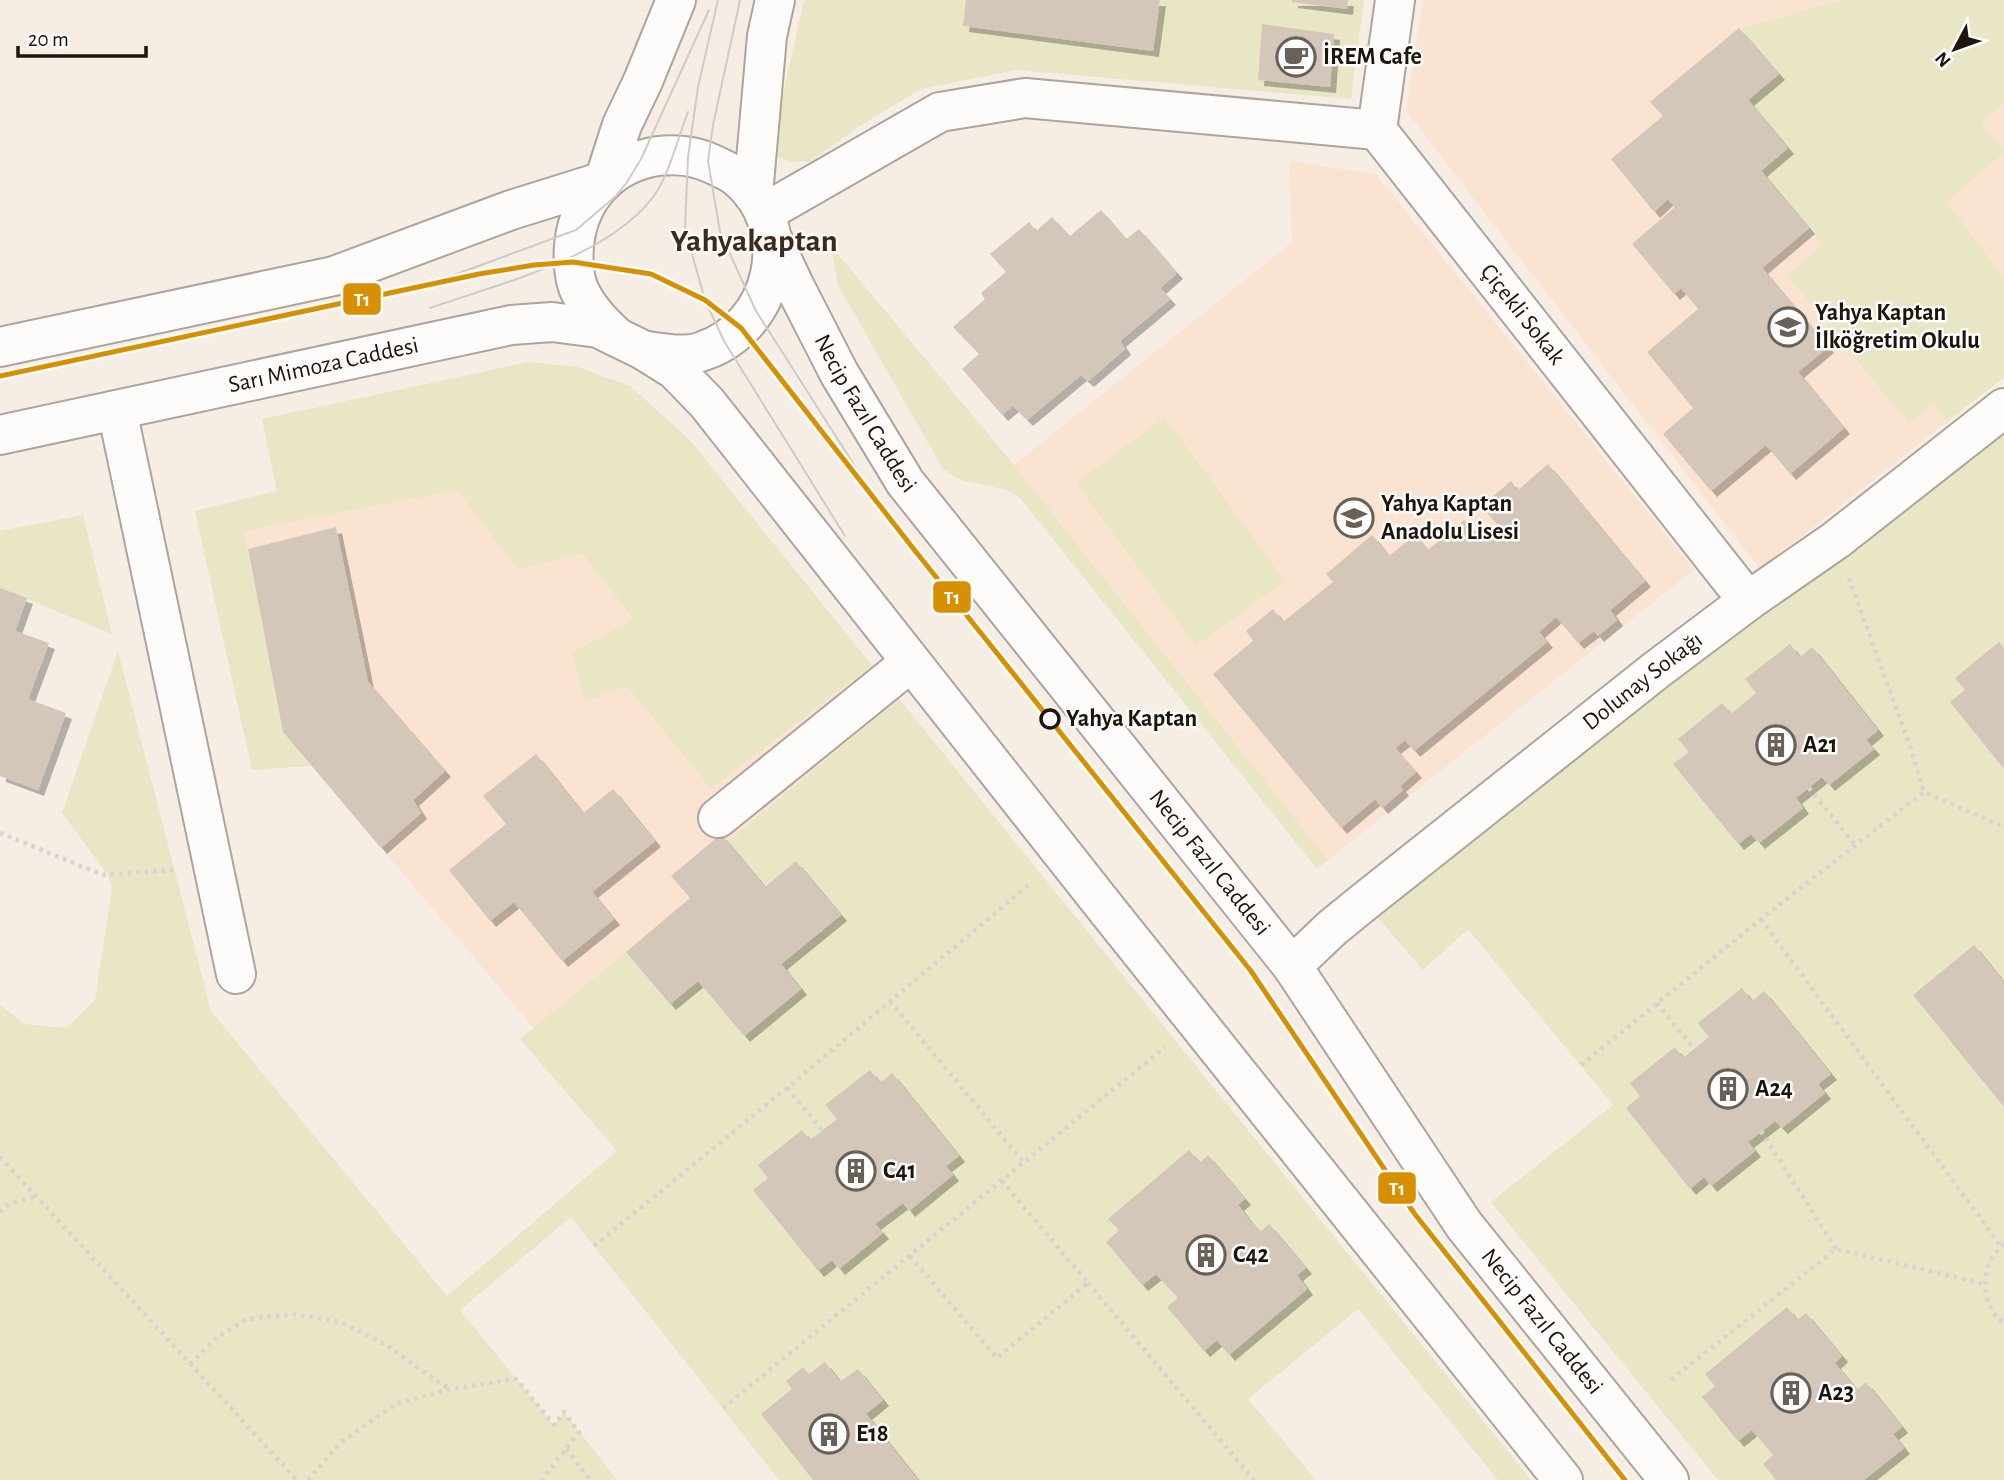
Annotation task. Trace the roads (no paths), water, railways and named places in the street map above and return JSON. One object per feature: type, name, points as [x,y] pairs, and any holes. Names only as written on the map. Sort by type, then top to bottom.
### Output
[{"type":"main road","points":[[604,181],[622,125],[676,0]]},
{"type":"main road","points":[[630,344],[675,355],[702,352],[724,341],[741,328],[756,311],[768,287],[773,262],[763,214],[758,123],[767,36],[775,0]]},
{"type":"main road","points":[[763,214],[940,112],[1025,98],[1377,130],[1395,0]]},
{"type":"main road","name":"Çiçekli Sokak","points":[[1377,130],[1748,601]]},
{"type":"main road","points":[[763,214],[738,177],[708,161],[673,154],[641,159],[621,168],[604,181],[585,204],[576,230],[573,262],[579,289],[598,321],[630,344],[675,370],[707,403],[1563,1480]]},
{"type":"main road","points":[[0,347],[334,276],[556,195],[604,181]]},
{"type":"main road","name":"Necip Fazıl Caddesi","points":[[763,214],[794,285],[839,373],[905,482],[1292,966],[1464,1224],[1669,1480]]},
{"type":"main road","name":"Sarı Mimoza Caddesi","points":[[0,435],[511,325],[552,322],[598,328],[630,344]]},
{"type":"main road","name":"Dolunay Sokağı","points":[[1292,966],[1332,928],[1375,893],[1655,671],[1748,601],[1836,540],[2004,408]]},
{"type":"main road","points":[[117,410],[127,447],[236,974]]},
{"type":"main road","points":[[718,818],[911,662]]},
{"type":"tram line","points":[[718,0],[698,87],[688,157],[685,229],[705,300],[724,341],[845,536]]},
{"type":"tram line","points":[[740,0],[713,125],[708,161],[720,232],[756,311],[879,504]]},
{"type":"tram line","points":[[424,286],[576,230],[616,196],[641,159],[709,10]]},
{"type":"tram line","points":[[430,308],[556,264],[616,232],[641,211],[659,188],[688,112]]},
{"type":"place","name":"İREM Cafe","points":[[1296,57]]},
{"type":"place","name":"Yahya Kaptan İlköğretim Okulu","points":[[1788,327]]},
{"type":"place","name":"Yahya Kaptan Anadolu Lisesi","points":[[1354,518]]},
{"type":"place","name":"Yahya Kaptan","points":[[1050,719]]},
{"type":"place","name":"A21","points":[[1776,745]]},
{"type":"place","name":"A24","points":[[1728,1089]]},
{"type":"place","name":"C41","points":[[856,1171]]},
{"type":"place","name":"C42","points":[[1206,1255]]},
{"type":"place","name":"A23","points":[[1791,1393]]},
{"type":"place","name":"E18","points":[[829,1434]]},
{"type":"district","name":"Yahyakaptan","points":[[754,241]]}]
